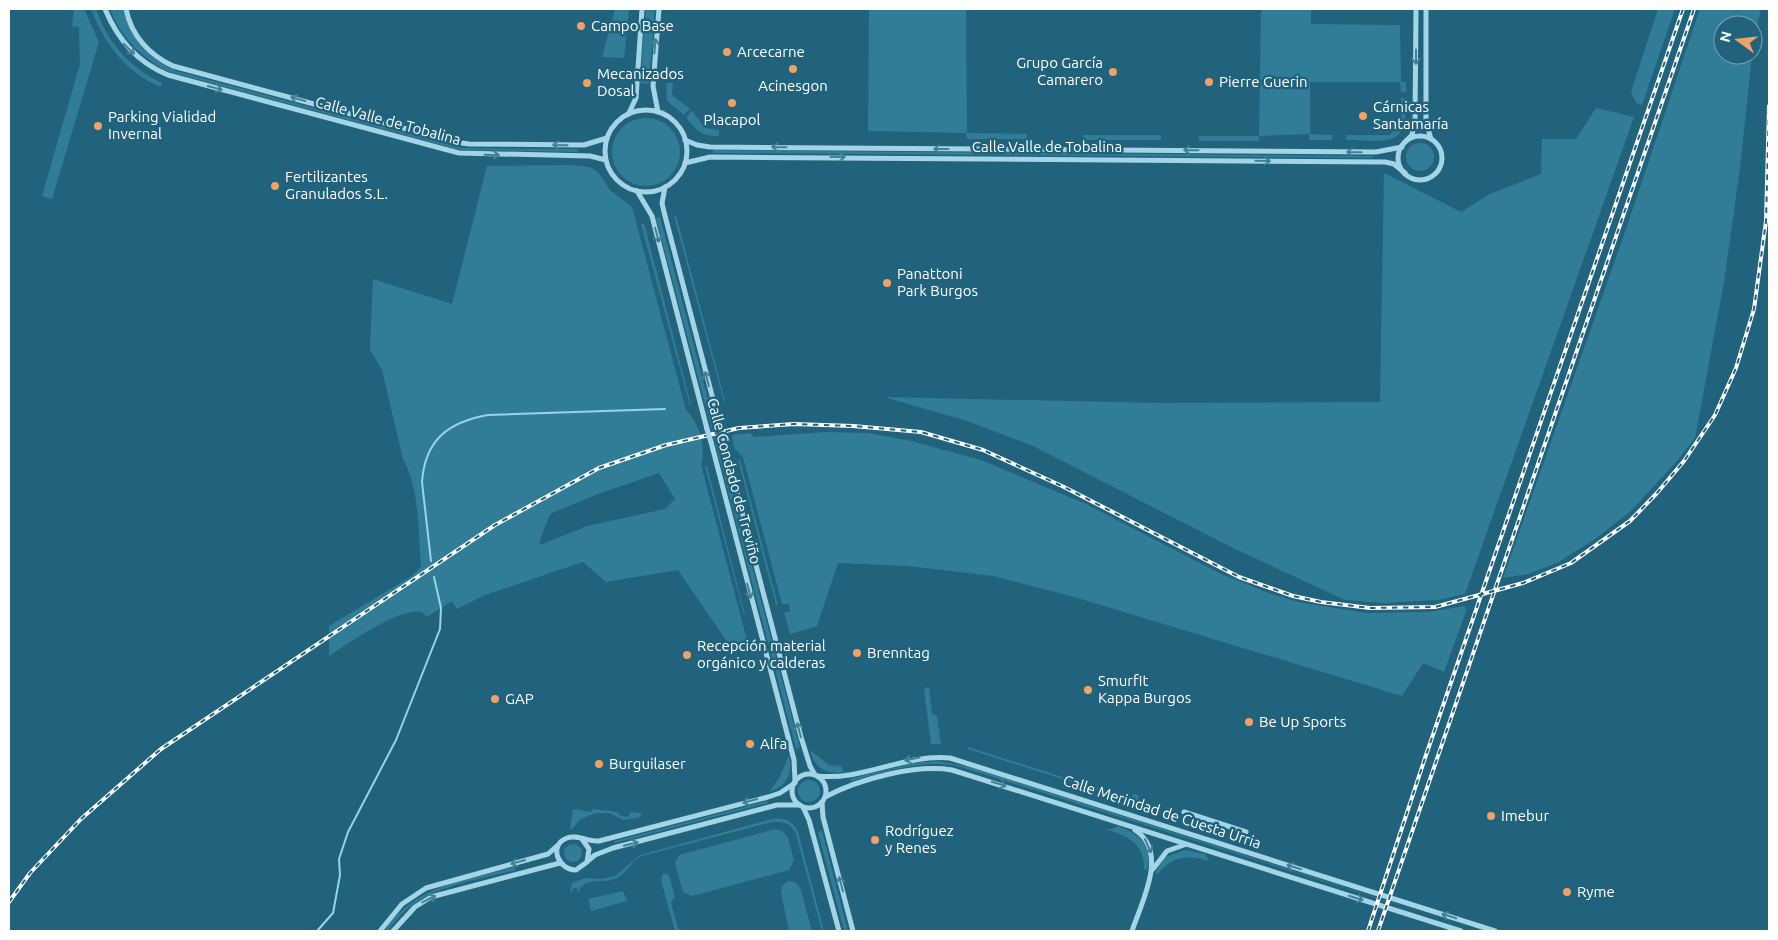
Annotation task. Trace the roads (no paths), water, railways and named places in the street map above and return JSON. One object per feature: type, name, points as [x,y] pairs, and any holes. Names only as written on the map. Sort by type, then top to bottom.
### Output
[{"type":"street","name":"Calle Valle de Tobalina","points":[[105,9],[117,34],[129,49],[150,67],[168,75],[459,153],[590,156],[606,160]]},
{"type":"street","name":"Calle Valle de Tobalina","points":[[126,9],[139,40],[159,58],[173,66],[465,144],[581,146],[607,138]]},
{"type":"street","points":[[629,113],[639,110],[658,112],[677,124],[685,140],[685,163],[675,180],[656,191],[638,191],[618,181],[610,171],[606,160],[607,138],[612,128],[629,113],[636,98],[642,9]]},
{"type":"street","points":[[658,112],[653,86],[659,9]]},
{"type":"street","points":[[1416,9],[1415,122],[1412,135],[1403,145],[1399,163],[1405,174],[1414,179],[1425,179],[1438,170],[1442,162],[1441,152],[1432,139],[1426,122],[1426,9]]},
{"type":"street","points":[[1403,145],[1417,136],[1432,139]]},
{"type":"street","name":"Calle Valle de Tobalina","points":[[685,140],[703,146],[719,147],[1376,152],[1403,145]]},
{"type":"street","name":"Calle Valle de Tobalina","points":[[685,163],[710,157],[1385,162],[1394,164],[1405,174]]},
{"type":"street","name":"Calle Condado de Treviño","points":[[665,187],[662,203],[664,212],[804,749],[816,776]]},
{"type":"street","name":"Calle Condado de Treviño","points":[[638,191],[652,216],[794,760],[795,782]]},
{"type":"street","name":"Calle Merindad de Cuesta Urria","points":[[816,776],[839,778],[924,757],[950,758],[1496,931]]},
{"type":"street","name":"Calle Merindad de Cuesta Urria","points":[[824,799],[843,788],[908,771],[937,768],[969,774],[1461,931]]},
{"type":"street","points":[[380,931],[402,904],[426,888],[548,854],[572,837],[599,841],[780,793],[803,775],[816,776],[824,783],[823,817],[853,931]]},
{"type":"street","points":[[795,782],[792,794],[809,820],[839,931]]},
{"type":"street","points":[[561,843],[557,853],[560,863],[572,870],[579,869],[594,855],[613,848],[777,806],[815,808],[824,799]]},
{"type":"street","points":[[1184,812],[1246,832]]},
{"type":"street","points":[[1129,825],[1141,834],[1149,844],[1152,856],[1150,874],[1132,931]]},
{"type":"street","points":[[582,839],[589,849],[587,862]]},
{"type":"street","points":[[1150,874],[1158,860],[1167,851],[1180,846],[1190,845]]},
{"type":"street","points":[[393,931],[415,907],[431,897],[560,863]]},
{"type":"waterway","points":[[431,561],[422,482],[424,467],[428,454],[434,444],[451,428],[462,422],[488,415],[665,409]]},
{"type":"waterway","points":[[317,931],[333,913],[340,875],[339,859],[348,832],[396,740],[440,629],[441,608],[434,577]]},
{"type":"railway","points":[[1368,931],[1425,758],[1683,9]]},
{"type":"railway","points":[[1378,931],[1694,9]]},
{"type":"railway","points":[[9,902],[30,873],[81,819],[161,749],[495,525],[599,468],[666,445],[739,428],[794,424],[853,426],[921,432],[983,450],[1064,487],[1239,577],[1293,596],[1321,602],[1370,608],[1435,607],[1523,583],[1571,563],[1630,521],[1657,493],[1684,461],[1715,415],[1736,368],[1754,309],[1766,221],[1769,106]]},
{"type":"place","name":"Campo Base","points":[[581,26]]},
{"type":"place","name":"Arcecarne","points":[[727,52]]},
{"type":"place","name":"Acinesgon","points":[[793,69]]},
{"type":"place","name":"Grupo García Camarero","points":[[1113,72]]},
{"type":"place","name":"Pierre Guerin","points":[[1209,82]]},
{"type":"place","name":"Mecanizados Dosal","points":[[587,83]]},
{"type":"place","name":"Placapol","points":[[732,103]]},
{"type":"place","name":"Cárnicas Santamaría","points":[[1363,116]]},
{"type":"place","name":"Parking Vialidad Invernal","points":[[98,126]]},
{"type":"place","name":"Fertilizantes Granulados S.L.","points":[[275,186]]},
{"type":"place","name":"Panattoni Park Burgos","points":[[887,283]]},
{"type":"place","name":"Brenntag","points":[[857,653]]},
{"type":"place","name":"Recepción material orgánico y calderas","points":[[687,655]]},
{"type":"place","name":"Smurfit Kappa Burgos","points":[[1088,690]]},
{"type":"place","name":"GAP","points":[[495,699]]},
{"type":"place","name":"Be Up Sports","points":[[1249,722]]},
{"type":"place","name":"Alfa","points":[[750,744]]},
{"type":"place","name":"Burguilaser","points":[[599,764]]},
{"type":"place","name":"Imebur","points":[[1491,816]]},
{"type":"place","name":"Rodríguez y Renes","points":[[875,840]]},
{"type":"place","name":"Ryme","points":[[1567,892]]}]
